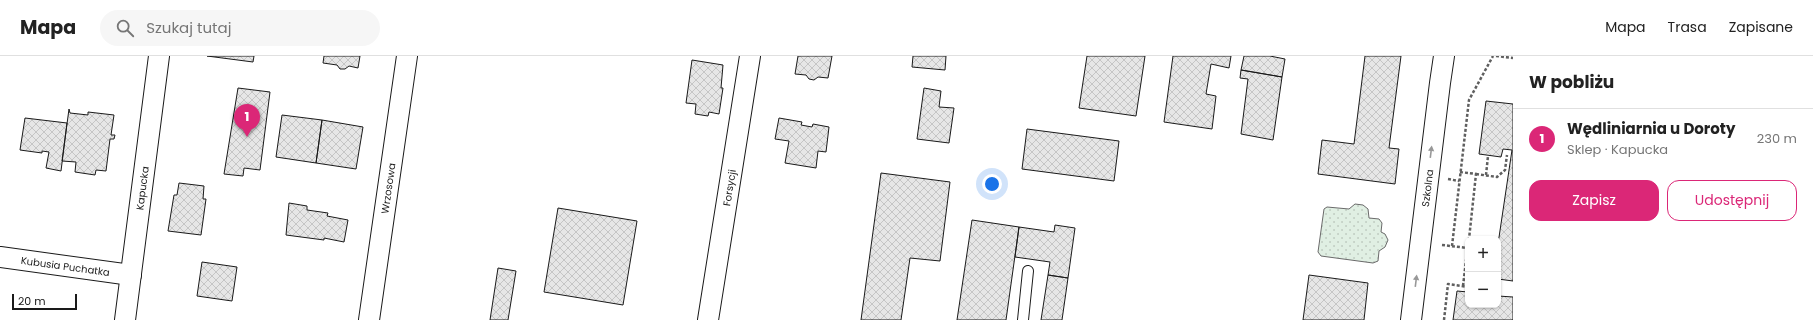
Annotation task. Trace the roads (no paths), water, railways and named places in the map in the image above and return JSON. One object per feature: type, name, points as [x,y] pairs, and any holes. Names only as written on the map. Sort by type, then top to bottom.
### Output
[{"type":"street","name":"Kapucka","points":[[125,320],[160,56]]},
{"type":"street","name":"Wrzosowa","points":[[369,320],[407,56]]},
{"type":"street","name":"Forsycji","points":[[708,320],[750,56]]},
{"type":"street","name":"Szkolna","points":[[1411,320],[1444,56]]},
{"type":"street","name":"Kubusia Puchatka","points":[[0,257],[131,275]]},
{"type":"lane","points":[[1023,320],[1028,271]]},
{"type":"place","name":"Wędliniarnia u Doroty","points":[[247,137]]}]
